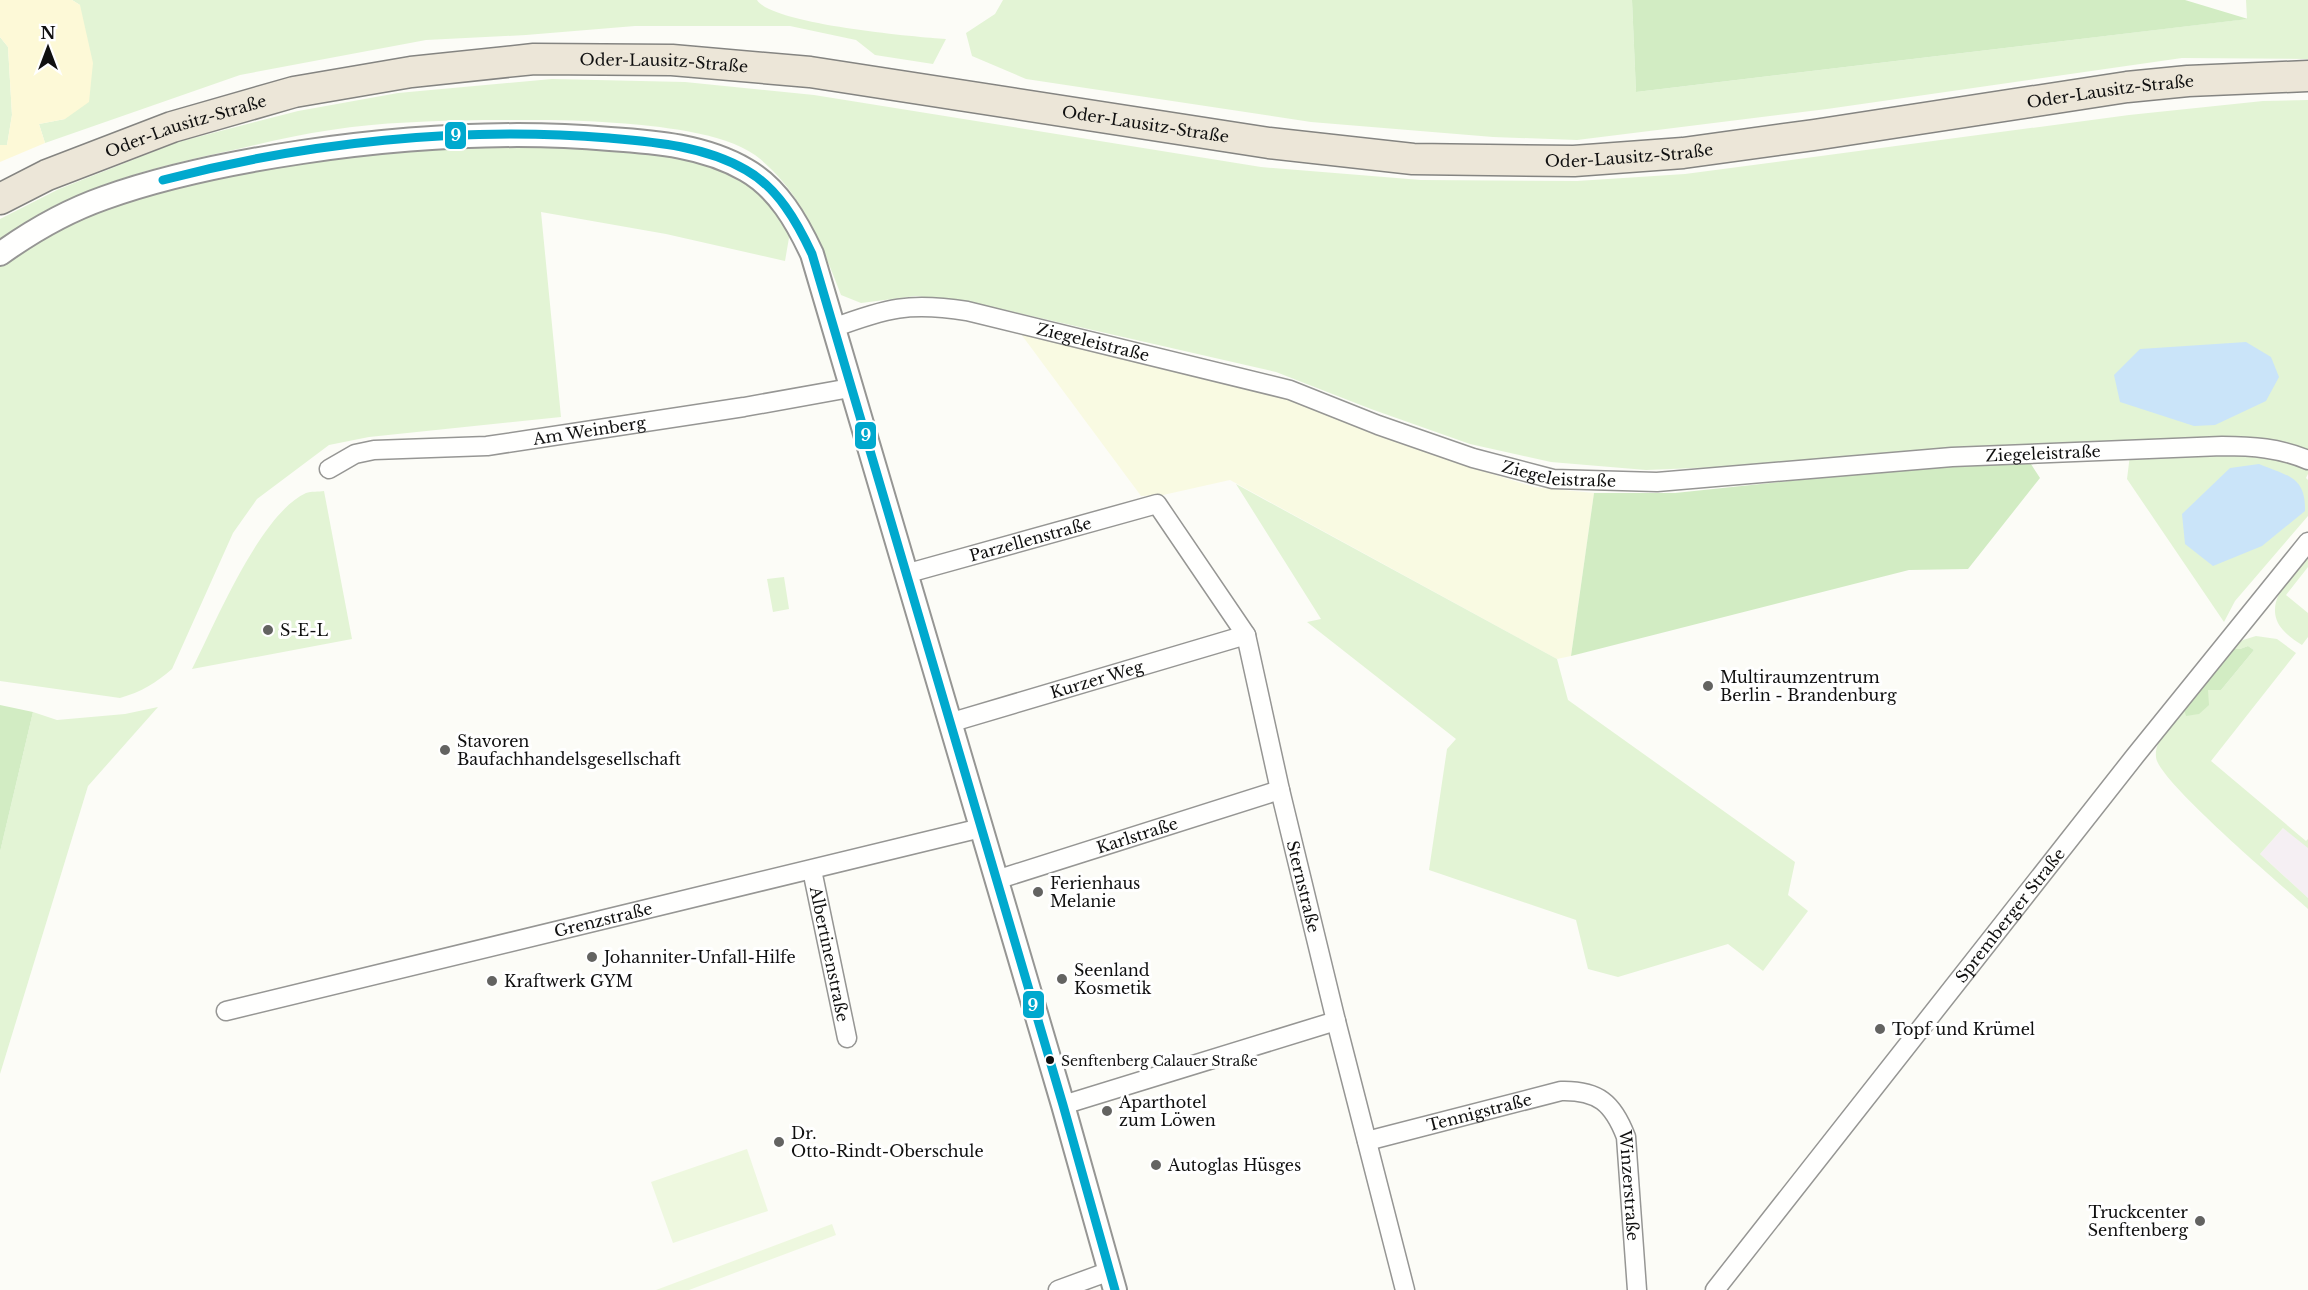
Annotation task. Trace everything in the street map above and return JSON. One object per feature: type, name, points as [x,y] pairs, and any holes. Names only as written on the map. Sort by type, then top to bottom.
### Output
[{"type":"highway","name":"Oder-Lausitz-Straße","points":[[0,199],[47,175],[172,127],[294,92],[411,72],[534,59],[672,60],[810,72],[1269,143],[1413,159],[1459,160],[1574,161],[1683,153],[2127,87],[2188,81],[2308,76]]},
{"type":"street","points":[[0,254],[63,214],[93,202],[216,166],[361,143],[428,137],[583,136],[649,142],[687,148],[725,159],[748,171],[771,190],[786,207],[802,232],[812,254],[1113,1280],[1058,1290]]},
{"type":"street","name":"Ziegeleistraße","points":[[833,328],[880,311],[916,305],[967,311],[1290,390],[1378,425],[1473,458],[1553,479],[1657,482],[1952,457],[2222,446],[2257,446],[2292,453],[2308,460]]},
{"type":"street","name":"Am Weinberg","points":[[329,469],[355,454],[374,450],[487,446],[744,407],[850,388]]},
{"type":"street","name":"Parzellenstraße","points":[[905,574],[1157,504]]},
{"type":"street","name":"Sternstraße","points":[[1157,504],[1246,635],[1280,790],[1336,1021],[1405,1290]]},
{"type":"street","name":"Spremberger Straße","points":[[1715,1290],[2135,756],[2308,542]]},
{"type":"street","name":"Kurzer Weg","points":[[948,723],[1246,635]]},
{"type":"street","name":"Karlstraße","points":[[996,880],[1280,790]]},
{"type":"street","name":"Grenzstraße","points":[[226,1011],[981,828]]},
{"type":"street","name":"Albertinenstraße","points":[[812,870],[847,1038]]},
{"type":"street","points":[[1063,1105],[1336,1021]]},
{"type":"street","name":"Tennigstraße","points":[[1367,1141],[1561,1091],[1577,1091],[1591,1096]]},
{"type":"street","name":"Winzerstraße","points":[[1591,1096],[1605,1101],[1618,1116],[1626,1137],[1637,1290]]},
{"type":"shaded area","points":[[2284,827],[2308,847],[2308,898],[2260,854]]},
{"type":"green space","points":[[72,0],[757,0],[768,8],[788,16],[815,22],[845,28],[946,39],[933,64],[875,55],[856,40],[790,26],[635,26],[426,40],[240,75],[45,143],[39,124],[65,119],[80,5]]},
{"type":"green space","points":[[1003,0],[1632,0],[1636,92],[2247,19],[2246,0],[2308,0],[2308,59],[2182,58],[1827,109],[1577,140],[1493,137],[1311,122],[1026,79],[972,56],[966,33],[995,14]]},
{"type":"green space","points":[[1632,0],[2185,0],[2248,19],[1636,92]]},
{"type":"green space","points":[[0,37],[8,47],[12,115],[7,145],[0,145]]},
{"type":"green space","points":[[552,79],[685,82],[814,95],[1261,167],[1421,180],[1577,181],[1685,174],[2129,115],[2263,101],[2308,100],[2308,474],[2306,478],[2308,480],[2308,516],[2235,601],[2224,622],[2127,479],[2130,455],[2207,447],[1646,470],[1551,462],[1470,444],[1276,372],[974,303],[916,296],[861,303],[841,295],[826,256],[797,201],[785,184],[755,155],[741,147],[708,136],[651,126],[550,120],[426,121],[318,132],[136,174],[78,195],[51,208],[0,240],[0,219],[59,189],[178,142],[298,111],[398,93]]},
{"type":"green space","points":[[521,143],[649,152],[715,166],[742,179],[763,195],[770,204],[790,232],[785,261],[666,234],[541,212],[561,417],[369,437],[329,445],[257,499],[233,533],[172,669],[160,679],[120,698],[0,681],[0,266],[23,249],[81,217],[122,200],[221,174],[437,145]]},
{"type":"green space","points":[[1018,330],[1287,397],[1367,430],[1460,464],[1534,487],[1594,493],[1571,656],[1557,659],[1230,480],[1163,495],[1141,496]]},
{"type":"green space","points":[[2029,461],[2040,478],[1968,569],[1909,570],[1571,656],[1594,493],[1675,493],[1904,469]]},
{"type":"green space","points":[[1236,484],[1557,659],[1568,700],[1795,862],[1788,895],[1808,911],[1763,971],[1728,944],[1618,977],[1588,969],[1576,920],[1429,870],[1447,749],[1456,739],[1307,622],[1321,619]]},
{"type":"green space","points":[[324,491],[352,639],[192,669],[240,572],[272,523],[289,505],[306,493]]},
{"type":"green space","points":[[2308,556],[2308,567],[2286,595],[2308,613],[2308,637],[2302,645],[2283,630],[2277,620],[2275,610],[2281,590]]},
{"type":"green space","points":[[784,577],[789,609],[773,612],[767,579]]},
{"type":"green space","points":[[2256,636],[2277,639],[2296,653],[2211,761],[2306,841],[2308,839],[2308,848],[2283,828],[2260,854],[2308,898],[2308,909],[2198,809],[2162,769],[2156,757],[2158,744],[2169,725],[2188,706],[2207,697],[2208,690],[2221,690],[2254,650],[2248,646],[2240,649],[2231,648],[2243,640]]},
{"type":"green space","points":[[2248,646],[2254,650],[2221,690],[2208,690],[2209,705],[2199,714],[2186,716],[2184,709],[2231,648],[2240,649]]},
{"type":"green space","points":[[0,705],[33,712],[0,852]]},
{"type":"green space","points":[[158,707],[88,786],[0,1074],[0,852],[33,712],[57,720],[125,714]]},
{"type":"green space","points":[[747,1149],[768,1211],[673,1243],[651,1182]]},
{"type":"green space","points":[[832,1224],[836,1235],[689,1290],[656,1290]]},
{"type":"sand","points":[[0,0],[72,0],[80,5],[93,63],[89,102],[65,119],[39,124],[45,143],[0,162],[0,145],[7,145],[12,115],[8,47],[0,37]]},
{"type":"water","points":[[2246,342],[2271,357],[2279,377],[2266,401],[2215,425],[2194,426],[2120,402],[2114,375],[2140,349]]},
{"type":"water","points":[[2259,464],[2286,475],[2298,484],[2302,491],[2305,511],[2262,546],[2213,566],[2185,544],[2182,514],[2230,468]]},
{"type":"transit line","name":"9","points":[[163,180],[273,156],[384,140],[497,134],[553,135],[644,141],[697,150],[746,170],[768,186],[777,196],[793,218],[812,254],[1063,1105],[1115,1290]]},
{"type":"place","name":"S-E-L","points":[[268,630]]},
{"type":"place","name":"Multiraumzentrum Berlin - Brandenburg","points":[[1708,686]]},
{"type":"place","name":"Stavoren Baufachhandelsgesellschaft","points":[[445,750]]},
{"type":"place","name":"Ferienhaus Melanie","points":[[1038,892]]},
{"type":"place","name":"Johanniter-Unfall-Hilfe","points":[[592,957]]},
{"type":"place","name":"Seenland Kosmetik","points":[[1062,979]]},
{"type":"place","name":"Kraftwerk GYM","points":[[492,981]]},
{"type":"place","name":"Topf und Krümel","points":[[1880,1029]]},
{"type":"place","name":"Senftenberg Calauer Straße","points":[[1050,1060]]},
{"type":"place","name":"Aparthotel zum Löwen","points":[[1107,1111]]},
{"type":"place","name":"Dr. Otto-Rindt-Oberschule","points":[[779,1142]]},
{"type":"place","name":"Autoglas Hüsges","points":[[1156,1165]]},
{"type":"place","name":"Truckcenter Senftenberg","points":[[2200,1221]]}]
